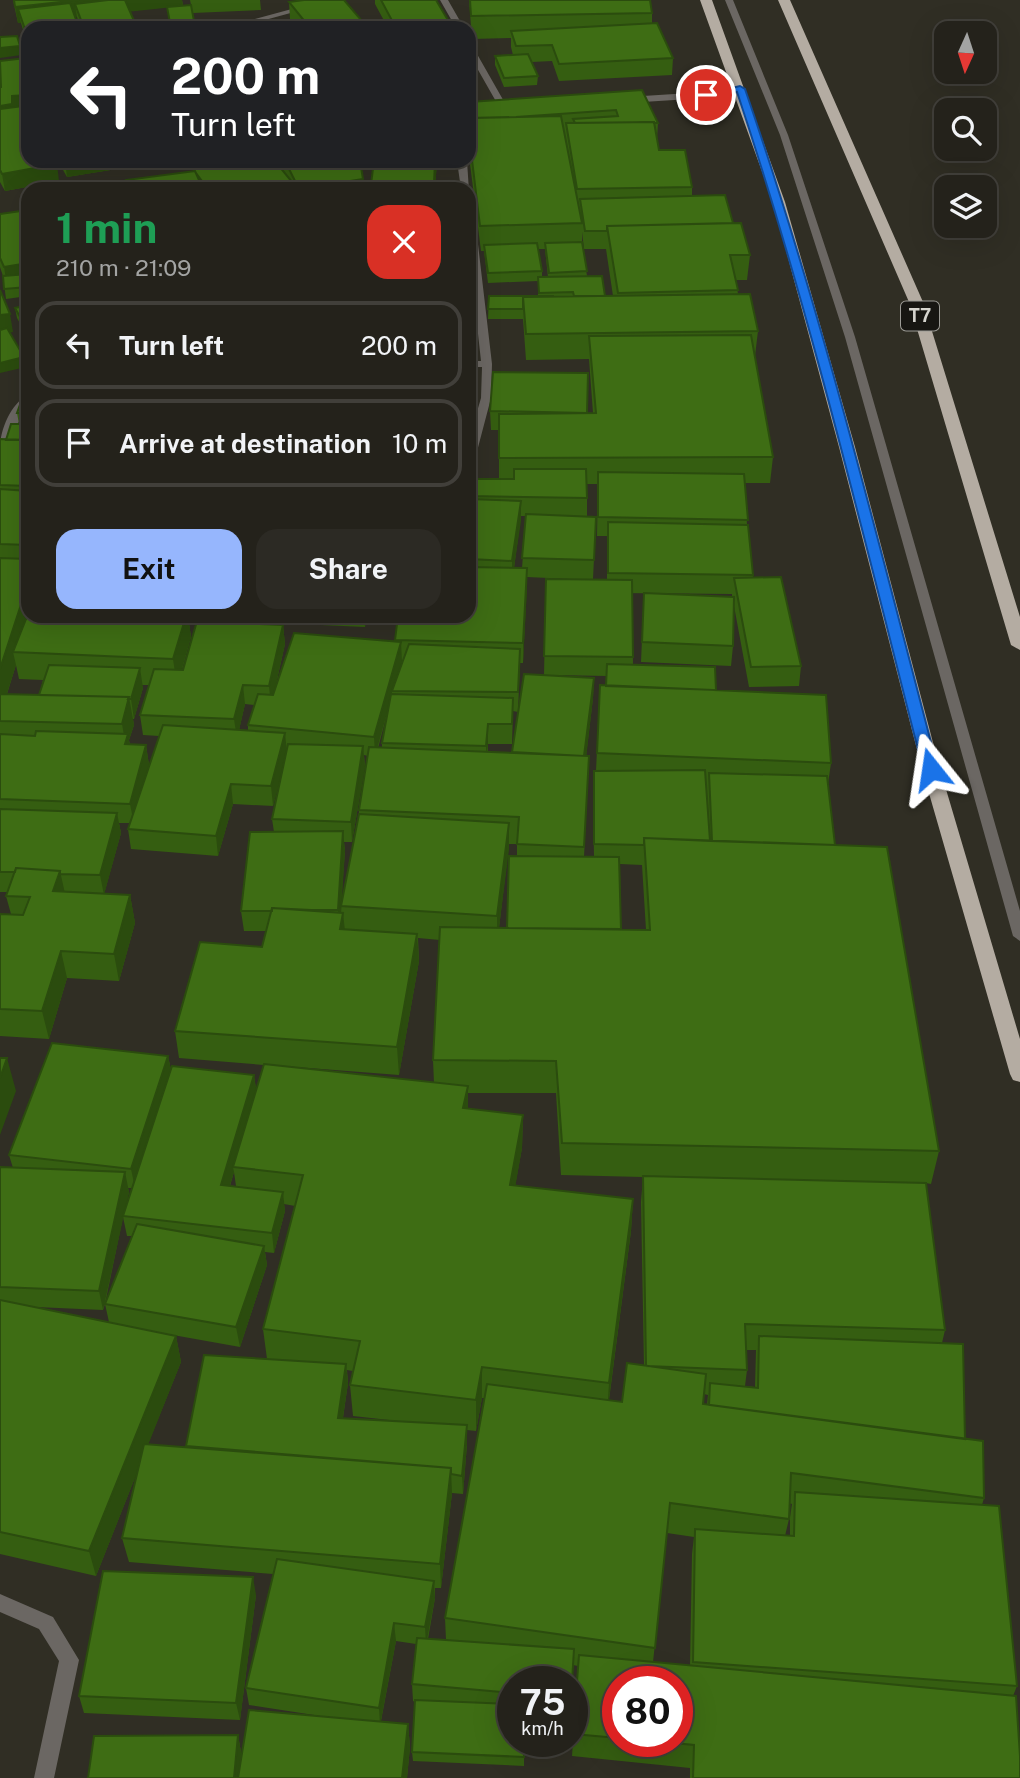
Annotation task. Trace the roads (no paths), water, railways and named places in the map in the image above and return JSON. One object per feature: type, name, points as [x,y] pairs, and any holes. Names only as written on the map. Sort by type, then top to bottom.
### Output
[{"type":"highway","points":[[706,0],[779,201],[931,769],[1020,1074]]},
{"type":"highway","name":"T7","points":[[784,0],[916,302],[1020,646]]},
{"type":"street","points":[[253,21],[334,0]]},
{"type":"street","points":[[444,0],[456,21]]},
{"type":"street","points":[[729,0],[784,135],[850,337],[1020,936]]},
{"type":"street","points":[[476,59],[506,112]]},
{"type":"street","points":[[618,101],[706,95],[740,89]]},
{"type":"street","points":[[494,114],[519,111]]},
{"type":"street","points":[[476,270],[487,364],[486,398],[476,434]]},
{"type":"street","points":[[476,364],[487,364]]},
{"type":"street","points":[[0,445],[21,406]]},
{"type":"street","points":[[0,1603],[46,1623],[69,1660],[44,1778]]}]
